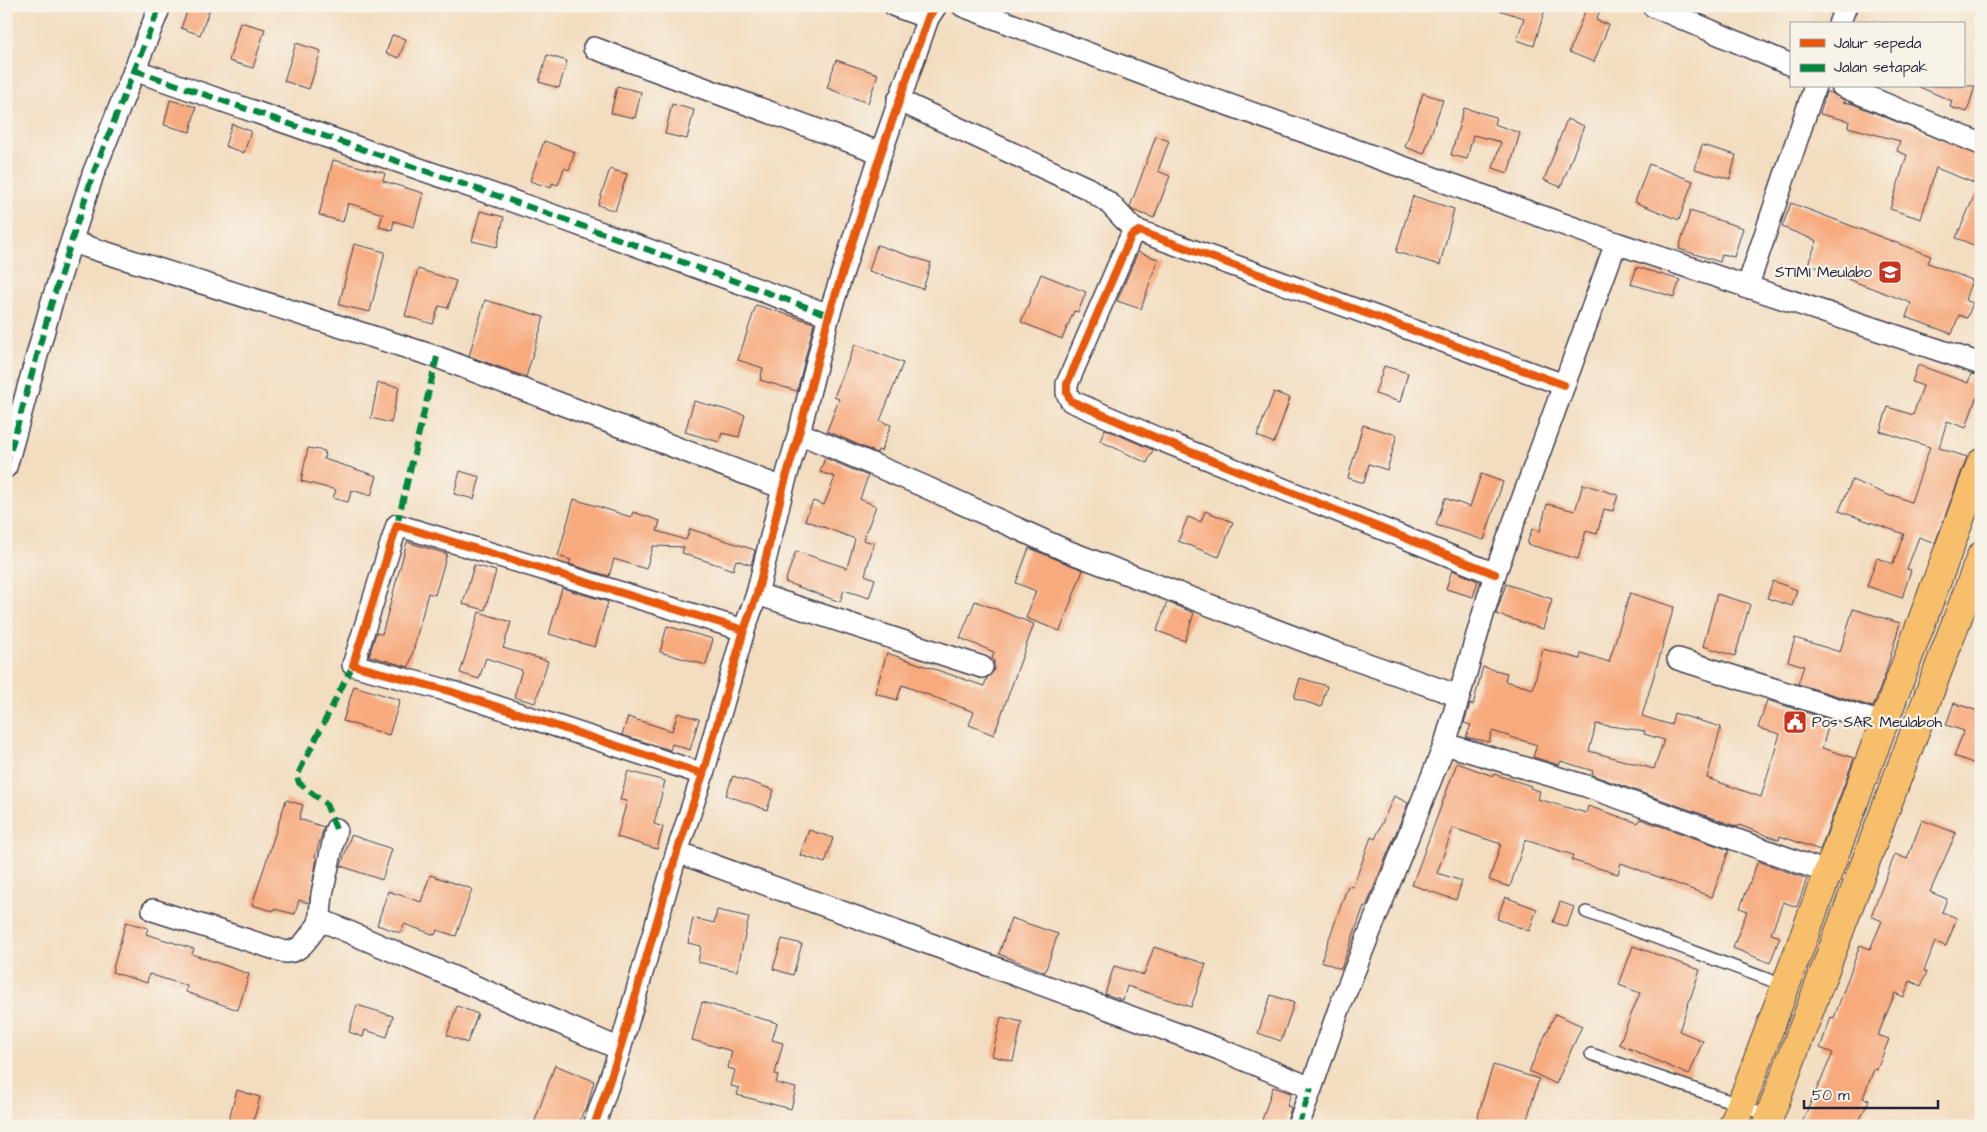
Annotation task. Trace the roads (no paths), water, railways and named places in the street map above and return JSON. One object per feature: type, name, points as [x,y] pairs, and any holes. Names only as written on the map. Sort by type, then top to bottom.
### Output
[{"type":"highway","points":[[1737,1116],[1981,463]]},
{"type":"highway","points":[[1768,1122],[1981,556]]},
{"type":"street","points":[[6,467],[51,305],[93,174],[160,6]]},
{"type":"street","points":[[594,1126],[620,1049],[677,852],[703,774],[744,630],[757,594],[829,315],[898,100],[932,12],[895,6]]},
{"type":"street","points":[[963,6],[1148,76],[1616,243],[1981,364]]},
{"type":"street","points":[[1653,6],[1790,65]]},
{"type":"street","points":[[1840,22],[1846,6]]},
{"type":"street","points":[[594,48],[881,153]]},
{"type":"street","points":[[134,70],[538,210],[829,315]]},
{"type":"street","points":[[1747,288],[1814,88]]},
{"type":"street","points":[[1847,88],[1981,144]]},
{"type":"street","points":[[898,100],[1089,189],[1110,204],[1136,232]]},
{"type":"street","points":[[1495,574],[1218,463],[1071,401],[1067,393],[1067,384],[1131,236],[1136,232],[1143,232],[1564,385]]},
{"type":"street","points":[[72,242],[437,357],[783,488]]},
{"type":"street","points":[[1298,1126],[1339,1010],[1446,744],[1495,574],[1616,243]]},
{"type":"street","points":[[799,433],[921,485],[1067,551],[1336,653],[1459,696]]},
{"type":"street","points":[[703,774],[449,691],[353,665],[397,525],[744,630]]},
{"type":"street","points":[[757,594],[982,667]]},
{"type":"street","points":[[1678,659],[1885,724]]},
{"type":"street","points":[[1446,744],[1586,786],[1829,873]]},
{"type":"street","points":[[153,910],[285,952],[297,950],[319,924],[322,894],[336,829]]},
{"type":"street","points":[[677,852],[1219,1049],[1311,1088]]},
{"type":"street","points":[[319,924],[328,923],[341,928],[620,1049]]},
{"type":"lane","points":[[1586,912],[1786,986]]},
{"type":"lane","points":[[1590,1054],[1737,1116],[1768,1122]]},
{"type":"place","name":"STIMI Meulabo","points":[[1890,272]]},
{"type":"place","name":"Pos SAR Meulaboh","points":[[1795,722]]}]
